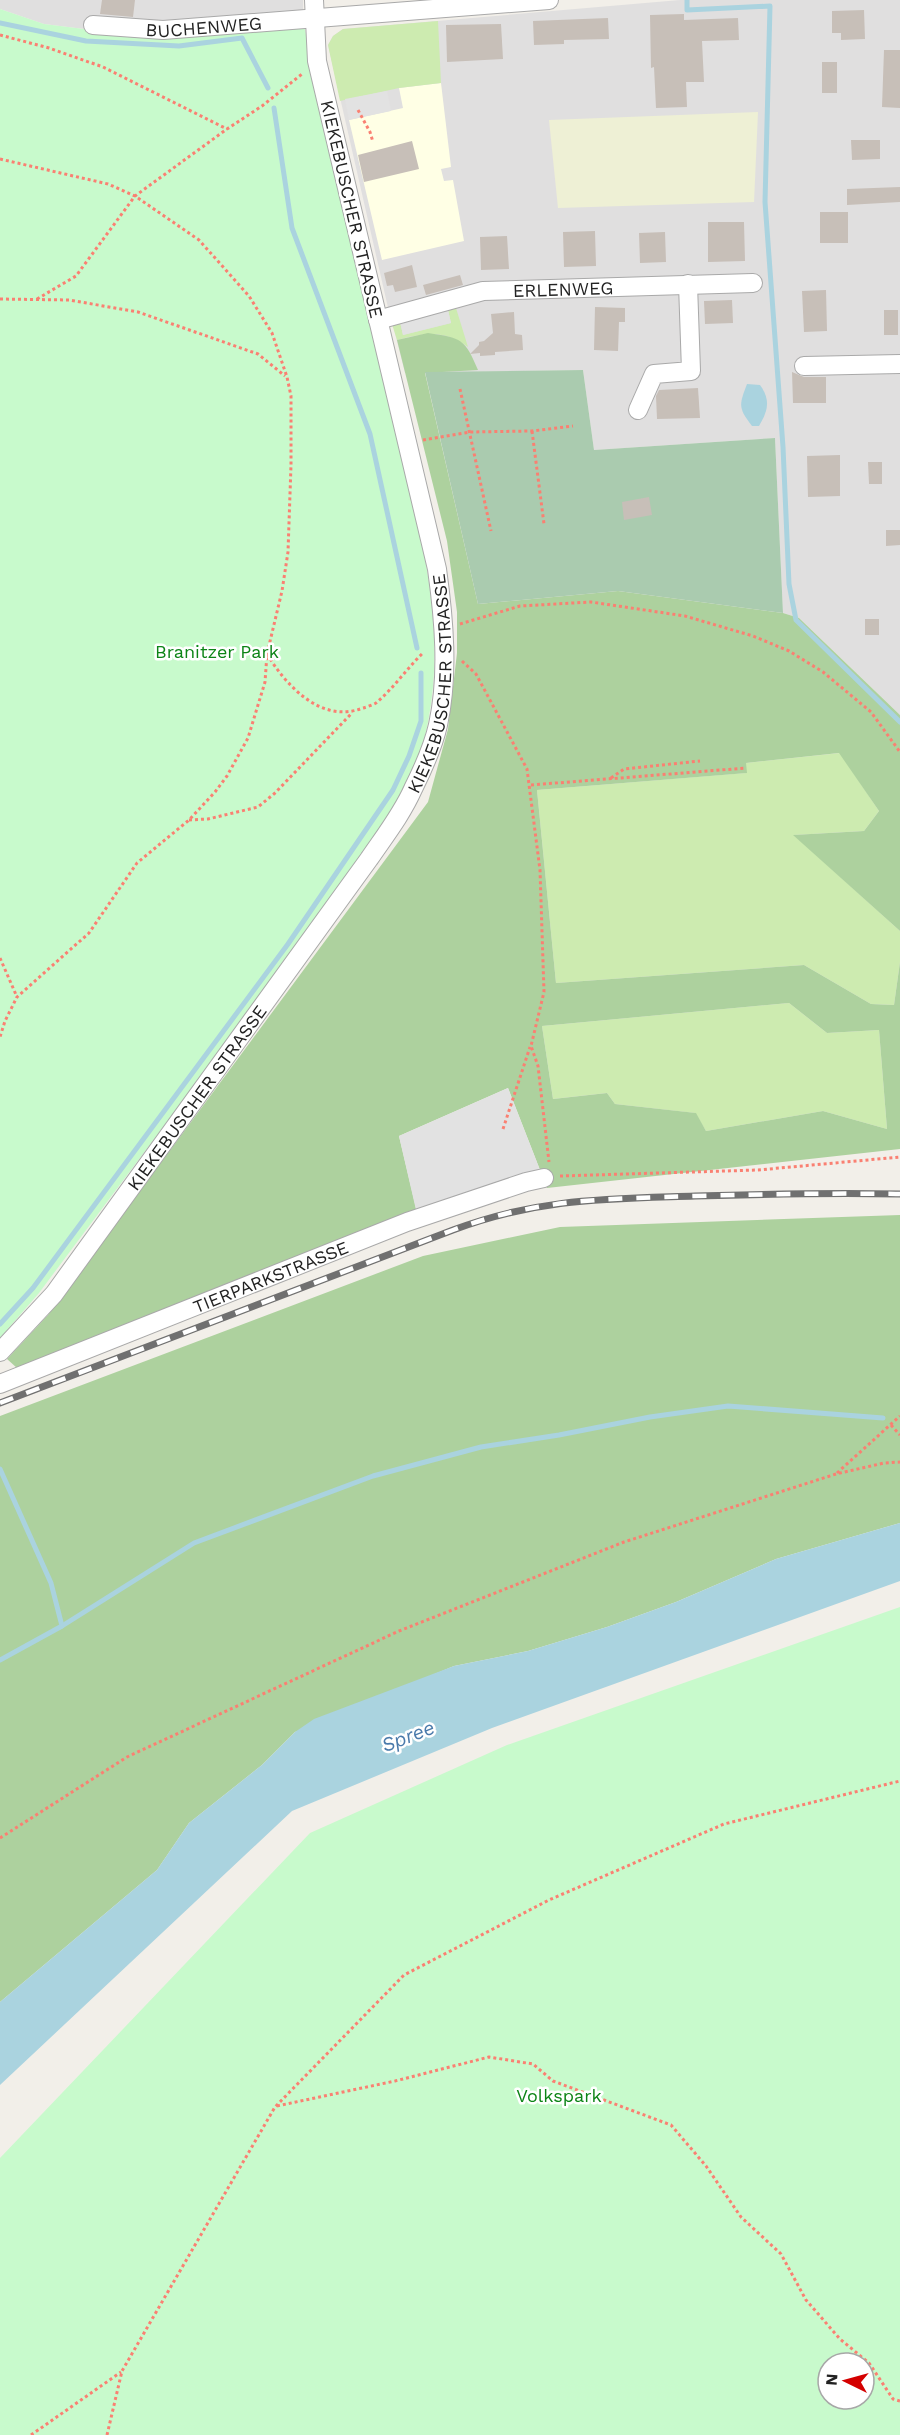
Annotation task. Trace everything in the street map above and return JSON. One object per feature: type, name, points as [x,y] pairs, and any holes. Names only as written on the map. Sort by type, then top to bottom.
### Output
[{"type":"street","points":[[315,9],[549,0]]},
{"type":"street","name":"BUCHENWEG","points":[[93,25],[163,30],[315,9]]},
{"type":"street","name":"KIEKEBUSCHER STRASSE","points":[[0,1352],[54,1294],[369,860],[412,792],[427,759],[438,726],[443,689],[441,598],[431,539],[317,61],[315,9]]},
{"type":"street","name":"ERLENWEG","points":[[378,320],[483,291],[753,283]]},
{"type":"street","points":[[638,410],[654,374],[691,371],[688,284]]},
{"type":"street","points":[[804,366],[900,364]]},
{"type":"street","name":"TIERPARKSTRASSE","points":[[0,1384],[407,1222],[544,1178]]},
{"type":"path","points":[[0,35],[49,48],[103,67],[227,129]]},
{"type":"path","points":[[37,299],[76,276],[135,196],[227,129],[277,96],[310,67]]},
{"type":"path","points":[[358,110],[373,142]]},
{"type":"path","points":[[0,159],[108,184],[135,196],[199,240],[249,296],[272,333],[291,396],[288,552],[276,623],[267,654],[265,682],[248,738],[227,777],[189,820],[137,863],[89,933],[17,997],[2,1021],[0,1037]]},
{"type":"path","points":[[0,299],[69,300],[138,312],[258,354],[287,377]]},
{"type":"path","points":[[460,388],[491,531]]},
{"type":"path","points":[[417,441],[470,432],[532,431],[573,426]]},
{"type":"path","points":[[532,431],[544,524]]},
{"type":"path","points":[[454,629],[462,623],[520,606],[591,602],[685,616],[753,636],[789,651],[823,672],[871,712],[900,752]]},
{"type":"path","points":[[267,654],[278,673],[304,699],[338,713],[352,712],[375,704],[424,652]]},
{"type":"path","points":[[455,658],[476,674],[527,769],[531,785],[540,870],[544,992],[531,1046],[503,1129]]},
{"type":"path","points":[[189,820],[208,819],[258,807],[275,794],[352,712]]},
{"type":"path","points":[[609,779],[624,769],[700,761]]},
{"type":"path","points":[[531,785],[746,768]]},
{"type":"path","points":[[0,958],[17,997]]},
{"type":"path","points":[[531,1046],[538,1066],[549,1162],[544,1178],[758,1170],[900,1157]]},
{"type":"path","points":[[836,1474],[900,1416]]},
{"type":"path","points":[[891,1424],[900,1434]]},
{"type":"path","points":[[0,1838],[127,1757],[399,1631],[624,1542],[836,1474],[884,1463],[900,1462]]},
{"type":"path","points":[[107,2435],[123,2371],[275,2106],[404,1974],[549,1900],[724,1824],[900,1781]]},
{"type":"path","points":[[275,2106],[396,2081],[489,2057],[533,2064],[553,2080],[671,2125],[706,2166],[741,2217],[781,2254],[806,2300],[840,2339],[869,2363],[892,2399],[900,2401]]},
{"type":"path","points":[[31,2435],[123,2371]]},
{"type":"shaded area","points":[[0,0],[303,0],[303,13],[92,30],[44,24],[0,9]]},
{"type":"shaded area","points":[[680,0],[900,0],[900,715],[799,618],[783,613],[775,438],[594,450],[583,370],[405,373],[392,321],[484,297],[760,289],[760,277],[482,285],[389,312],[328,45],[333,36],[343,29]]},
{"type":"shaded area","points":[[441,83],[451,167],[441,169],[444,181],[453,180],[464,241],[382,260],[349,120],[403,108],[399,88]]},
{"type":"shaded area","points":[[387,91],[391,111],[349,120],[345,99]]},
{"type":"shaded area","points":[[758,112],[754,202],[558,208],[549,120]]},
{"type":"shaded area","points":[[448,310],[451,323],[403,335],[400,322]]},
{"type":"shaded area","points":[[583,370],[594,450],[775,438],[783,613],[618,591],[478,604],[425,372]]},
{"type":"shaded area","points":[[508,1088],[540,1170],[416,1210],[399,1136]]},
{"type":"green space","name":"Branitzer Park","points":[[0,9],[44,24],[92,30],[303,21],[425,557],[434,639],[434,680],[424,740],[412,773],[386,819],[355,866],[39,1293],[0,1338]]},
{"type":"green space","points":[[438,21],[441,83],[399,88],[340,101],[328,45],[333,36],[343,29]]},
{"type":"green space","points":[[456,308],[468,347],[450,337],[434,334],[397,340],[392,324],[400,322],[403,335],[451,323],[448,310]]},
{"type":"green space","points":[[428,333],[455,339],[465,346],[478,370],[425,373],[478,604],[618,591],[783,613],[799,618],[900,715],[900,931],[793,835],[864,831],[879,811],[839,753],[746,763],[747,773],[537,790],[556,983],[804,965],[871,1004],[894,1005],[900,962],[900,1149],[547,1188],[508,1088],[399,1136],[420,1225],[17,1368],[7,1359],[48,1315],[428,802],[448,729],[457,653],[457,612],[447,541],[397,340]],"holes":[[[789,1003],[827,1033],[879,1030],[887,1129],[823,1111],[706,1131],[696,1113],[615,1104],[607,1093],[553,1099],[542,1026]]]},
{"type":"green space","points":[[840,753],[879,811],[864,831],[794,835],[900,931],[900,962],[894,1005],[871,1004],[804,965],[556,983],[537,790],[746,773],[746,763]]},
{"type":"green space","points":[[789,1003],[827,1033],[879,1030],[887,1129],[823,1111],[706,1131],[695,1113],[615,1104],[607,1093],[553,1099],[542,1026]]},
{"type":"green space","points":[[900,1215],[900,1523],[776,1559],[676,1602],[607,1627],[528,1651],[454,1666],[295,1732],[262,1765],[189,1823],[157,1870],[0,2002],[0,1416],[423,1256],[560,1227]]},
{"type":"green space","name":"Volkspark","points":[[900,1607],[900,2435],[0,2435],[0,2158],[310,1833],[507,1745]]},
{"type":"water","points":[[747,384],[760,385],[766,396],[767,406],[759,426],[752,426],[742,410],[741,402]]},
{"type":"water","name":"Spree","points":[[900,1523],[900,1581],[492,1728],[292,1811],[0,2085],[0,2002],[157,1870],[189,1823],[262,1765],[295,1732],[314,1719],[454,1666],[528,1651],[607,1627],[676,1602],[776,1559]]},
{"type":"building","points":[[102,0],[135,0],[133,17],[100,14]]},
{"type":"building","points":[[864,10],[865,39],[841,40],[841,33],[832,33],[832,11]]},
{"type":"building","points":[[684,14],[684,20],[738,18],[739,40],[702,41],[704,82],[686,82],[687,107],[656,108],[654,67],[651,68],[650,15]]},
{"type":"building","points":[[608,18],[609,39],[564,40],[564,44],[534,45],[533,21]]},
{"type":"building","points":[[501,24],[503,59],[447,62],[446,25]]},
{"type":"building","points":[[884,50],[900,50],[900,108],[882,107]]},
{"type":"building","points":[[822,62],[837,62],[837,93],[822,93]]},
{"type":"building","points":[[851,140],[880,140],[880,159],[852,160]]},
{"type":"building","points":[[412,141],[419,169],[364,182],[358,155]]},
{"type":"building","points":[[900,187],[900,202],[847,205],[847,189]]},
{"type":"building","points":[[820,212],[848,212],[848,243],[820,243]]},
{"type":"building","points":[[708,222],[744,222],[745,261],[708,262]]},
{"type":"building","points":[[595,231],[596,266],[564,267],[563,232]]},
{"type":"building","points":[[665,232],[666,262],[640,263],[639,233]]},
{"type":"building","points":[[507,236],[509,269],[481,270],[480,237]]},
{"type":"building","points":[[412,265],[417,287],[395,292],[393,285],[387,286],[384,273]]},
{"type":"building","points":[[460,275],[463,285],[426,295],[423,285]]},
{"type":"building","points":[[826,290],[827,331],[804,332],[802,291]]},
{"type":"building","points":[[732,300],[733,323],[705,324],[704,301]]},
{"type":"building","points":[[595,307],[625,308],[625,322],[619,322],[618,351],[594,350]]},
{"type":"building","points":[[884,310],[898,310],[898,335],[884,335]]},
{"type":"building","points":[[514,312],[515,334],[522,335],[523,350],[495,352],[495,355],[470,354],[479,342],[484,341],[493,333],[491,314]]},
{"type":"building","points":[[792,372],[804,377],[826,377],[826,403],[793,403]]},
{"type":"building","points":[[698,388],[700,418],[657,419],[656,396],[659,390]]},
{"type":"building","points":[[840,455],[840,496],[808,497],[807,456]]},
{"type":"building","points":[[868,462],[882,462],[882,484],[869,484]]},
{"type":"building","points":[[649,497],[652,515],[624,520],[622,502]]},
{"type":"building","points":[[886,530],[900,530],[900,545],[886,546]]},
{"type":"building","points":[[865,619],[879,619],[879,635],[865,635]]},
{"type":"waterway","points":[[687,0],[687,10],[770,6],[765,202],[783,447],[789,584],[796,620],[900,722]]},
{"type":"waterway","points":[[0,23],[86,41],[179,46],[242,38],[268,88]]},
{"type":"waterway","points":[[274,108],[292,228],[370,434],[417,648]]},
{"type":"waterway","points":[[0,1324],[33,1288],[288,944],[393,790],[409,756],[421,721],[421,673]]},
{"type":"waterway","points":[[0,1660],[62,1626],[194,1543],[373,1476],[481,1447],[559,1435],[650,1417],[728,1406],[883,1418]]},
{"type":"waterway","points":[[0,1469],[51,1583],[62,1626]]},
{"type":"railway","points":[[0,1403],[484,1219],[544,1206],[632,1198],[772,1194],[900,1194]]}]
